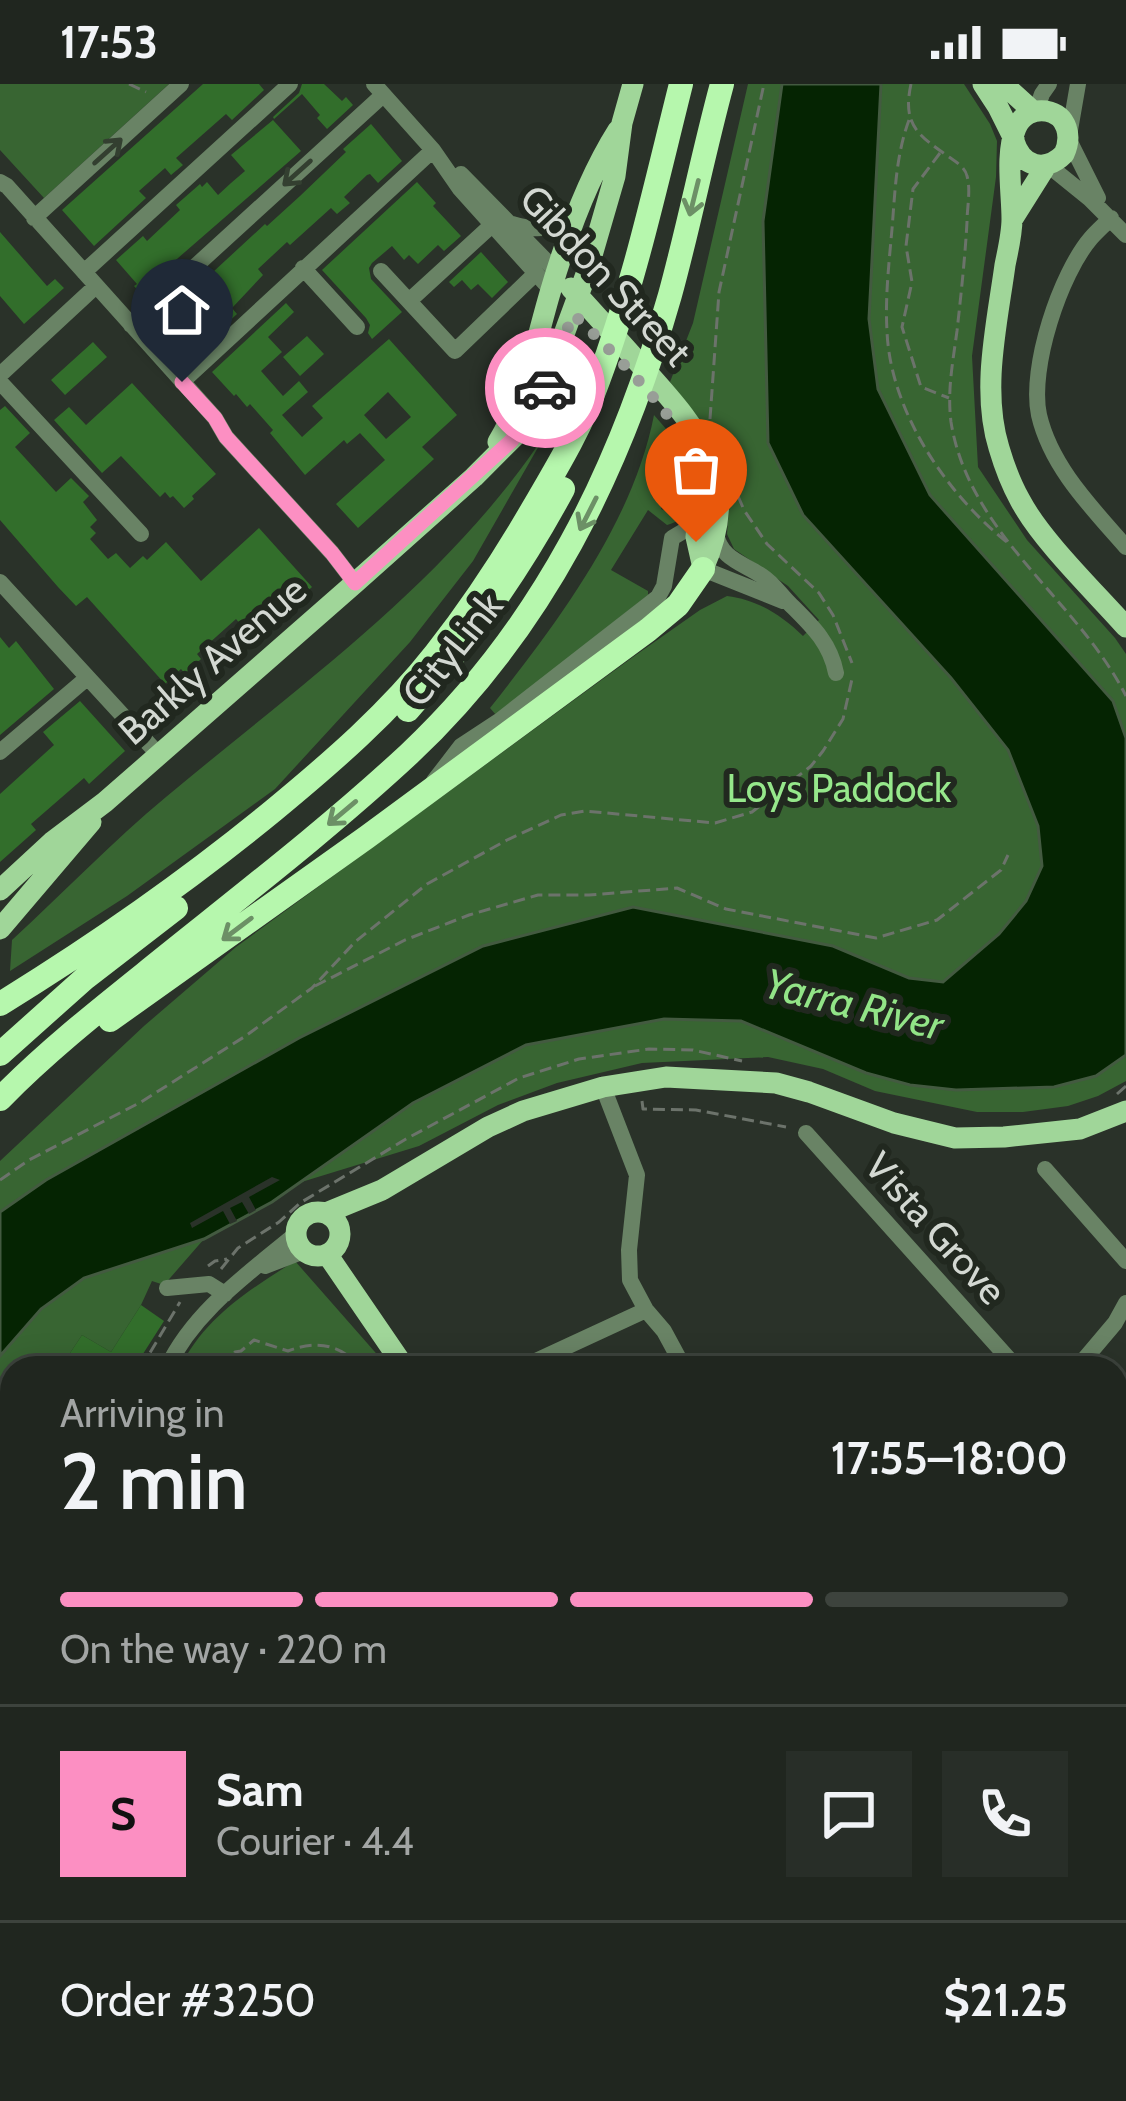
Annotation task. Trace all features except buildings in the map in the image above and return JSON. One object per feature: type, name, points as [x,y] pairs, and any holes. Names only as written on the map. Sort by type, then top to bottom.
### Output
[{"type":"highway","name":"CityLink","points":[[0,1004],[96,945],[206,867],[360,736],[434,655],[480,594],[542,493],[597,384],[681,84]]},
{"type":"highway","name":"CityLink","points":[[2,1097],[112,999],[382,778],[440,724],[515,634],[586,520],[634,407],[670,292],[722,84]]},
{"type":"highway","points":[[0,1054],[84,979],[366,753],[425,691],[480,623],[543,525],[566,483],[597,384]]},
{"type":"highway","points":[[2,1097],[428,793],[666,616],[704,569]]},
{"type":"main road","points":[[622,123],[632,84]]},
{"type":"main road","points":[[983,84],[1024,160],[1047,165]]},
{"type":"main road","points":[[1004,84],[1035,111]]},
{"type":"main road","points":[[1012,220],[1047,165],[1064,154],[1069,138],[1066,125],[1048,112],[1035,111],[1022,119],[1014,140],[1008,195],[1012,220],[993,352],[991,403],[998,445],[1020,502],[1126,627]]},
{"type":"main road","name":"Barkly Avenue","points":[[474,477],[514,414],[548,279],[622,123]]},
{"type":"main road","name":"Barkly Avenue","points":[[0,890],[355,583],[511,441],[533,412],[584,314],[622,123]]},
{"type":"main road","name":"Gibdon Street","points":[[548,279],[708,452],[717,487],[704,569]]},
{"type":"main road","name":"Barkly Avenue","points":[[0,929],[105,802]]},
{"type":"main road","points":[[332,1221],[488,1127],[556,1099],[666,1077],[776,1083],[893,1123],[955,1138],[1080,1129],[1126,1111]]},
{"type":"main road","points":[[319,1212],[332,1221],[337,1245],[327,1255],[315,1256],[300,1243],[300,1221],[305,1216],[319,1212]]},
{"type":"main road","points":[[327,1255],[397,1356]]},
{"type":"street","points":[[34,218],[182,84]]},
{"type":"street","points":[[141,535],[0,379],[90,279],[290,84]]},
{"type":"street","points":[[1035,111],[1049,84]]},
{"type":"street","points":[[1078,84],[1069,138],[1086,179],[1110,217]]},
{"type":"street","points":[[131,325],[378,89]]},
{"type":"street","name":"Gibdon Street","points":[[378,89],[548,279]]},
{"type":"street","points":[[182,382],[433,150]]},
{"type":"street","points":[[1047,165],[1126,235]]},
{"type":"street","points":[[0,182],[215,418],[226,437],[355,583]]},
{"type":"street","points":[[409,301],[502,224],[546,229],[580,209]]},
{"type":"street","points":[[1110,217],[1079,256],[1051,316],[1039,377],[1039,413],[1075,490],[1126,547]]},
{"type":"street","points":[[303,268],[357,327]]},
{"type":"street","points":[[381,271],[455,351],[548,279]]},
{"type":"street","points":[[428,793],[461,746],[658,597],[671,541],[678,532],[710,522],[725,554],[764,577],[813,626],[826,643],[836,673]]},
{"type":"street","points":[[704,569],[790,604]]},
{"type":"street","points":[[0,581],[158,754]]},
{"type":"street","points":[[0,752],[86,678]]},
{"type":"street","points":[[602,1087],[637,1175],[630,1280],[678,1356]]},
{"type":"street","name":"Vista Grove","points":[[806,1133],[1006,1356]]},
{"type":"street","points":[[1045,1169],[1126,1261]]},
{"type":"street","points":[[172,1356],[200,1316],[224,1294],[300,1243]]},
{"type":"street","points":[[167,1288],[209,1285],[224,1294]]},
{"type":"street","points":[[1087,1356],[1126,1303]]},
{"type":"street","points":[[547,1356],[646,1310]]},
{"type":"path","points":[[712,426],[719,292],[764,84]]},
{"type":"path","points":[[910,118],[897,177],[887,335],[895,376],[930,458],[987,527],[1010,545]]},
{"type":"path","points":[[941,152],[913,189],[906,246],[912,282],[902,327],[922,387],[949,398]]},
{"type":"path","points":[[312,988],[355,942],[427,884],[561,815],[586,811],[715,823],[752,812],[811,766],[843,718],[852,660],[819,593],[717,487]]},
{"type":"path","points":[[0,1180],[141,1102],[312,988],[405,940],[469,915],[538,895],[677,888],[726,909],[876,938],[937,920],[1001,870],[1009,855]]},
{"type":"path","points":[[642,1098],[643,1109],[696,1110],[786,1127]]},
{"type":"path","points":[[148,1356],[192,1286],[215,1261],[229,1258]]},
{"type":"path","points":[[232,1356],[254,1340],[288,1352],[306,1344],[322,1345],[351,1356]]},
{"type":"green space","points":[[0,84],[169,84],[44,198],[0,150]]},
{"type":"green space","name":"Loys Paddock","points":[[748,84],[782,84],[763,221],[951,678],[1008,750],[1038,825],[1042,866],[1026,901],[999,934],[943,982],[909,978],[833,946],[633,907],[46,1180],[0,1211],[0,1161],[144,1026],[236,947],[633,657],[727,596],[768,610],[803,636],[819,620],[788,586],[734,549],[727,534],[729,507],[717,452],[670,382],[693,323]]},
{"type":"green space","points":[[881,84],[964,84],[997,141],[972,356],[978,467],[1027,540],[1126,654],[1126,738],[1113,700],[930,495],[878,389],[869,319]]},
{"type":"green space","points":[[654,415],[680,445],[692,477],[672,479],[661,509],[674,514],[679,499],[690,498],[684,516],[667,525],[648,510],[611,570],[648,595],[496,715],[490,708],[566,606],[611,533],[644,455]]},
{"type":"green space","points":[[548,430],[473,561],[410,642],[275,789],[127,896],[10,971],[12,940],[146,814],[321,671],[420,582],[509,484]]},
{"type":"green space","points":[[664,1019],[741,1021],[910,1085],[956,1090],[1054,1087],[1096,1076],[1126,1055],[1126,1081],[1068,1106],[977,1112],[875,1091],[823,1069],[768,1057],[642,1063],[557,1083],[498,1105],[419,1146],[295,1184],[413,1103],[526,1045]]},
{"type":"green space","points":[[204,1239],[164,1285],[152,1281],[111,1352],[82,1335],[68,1356],[0,1356],[41,1309],[84,1278]]},
{"type":"green space","points":[[295,1261],[378,1356],[187,1356],[215,1320]]},
{"type":"water","name":"Yarra River","points":[[782,84],[881,84],[869,319],[878,389],[930,495],[1113,701],[1126,738],[1126,1055],[1096,1076],[1054,1087],[956,1090],[910,1085],[866,1073],[741,1021],[664,1019],[526,1045],[413,1103],[272,1202],[204,1239],[84,1278],[41,1309],[0,1356],[0,1212],[46,1180],[299,1038],[483,946],[633,907],[833,946],[909,978],[943,982],[999,934],[1026,901],[1042,866],[1038,826],[1008,750],[951,678],[803,515],[768,443],[763,221]]},
{"type":"pier","points":[[272,1177],[280,1180],[249,1197],[256,1210],[249,1214],[242,1202],[230,1208],[237,1221],[230,1224],[223,1211],[192,1228],[190,1223]]},
{"type":"way so far","points":[[545,388],[573,314],[690,445],[701,483],[696,542]]},
{"type":"route","points":[[182,382],[355,583],[511,441],[545,388]]}]
